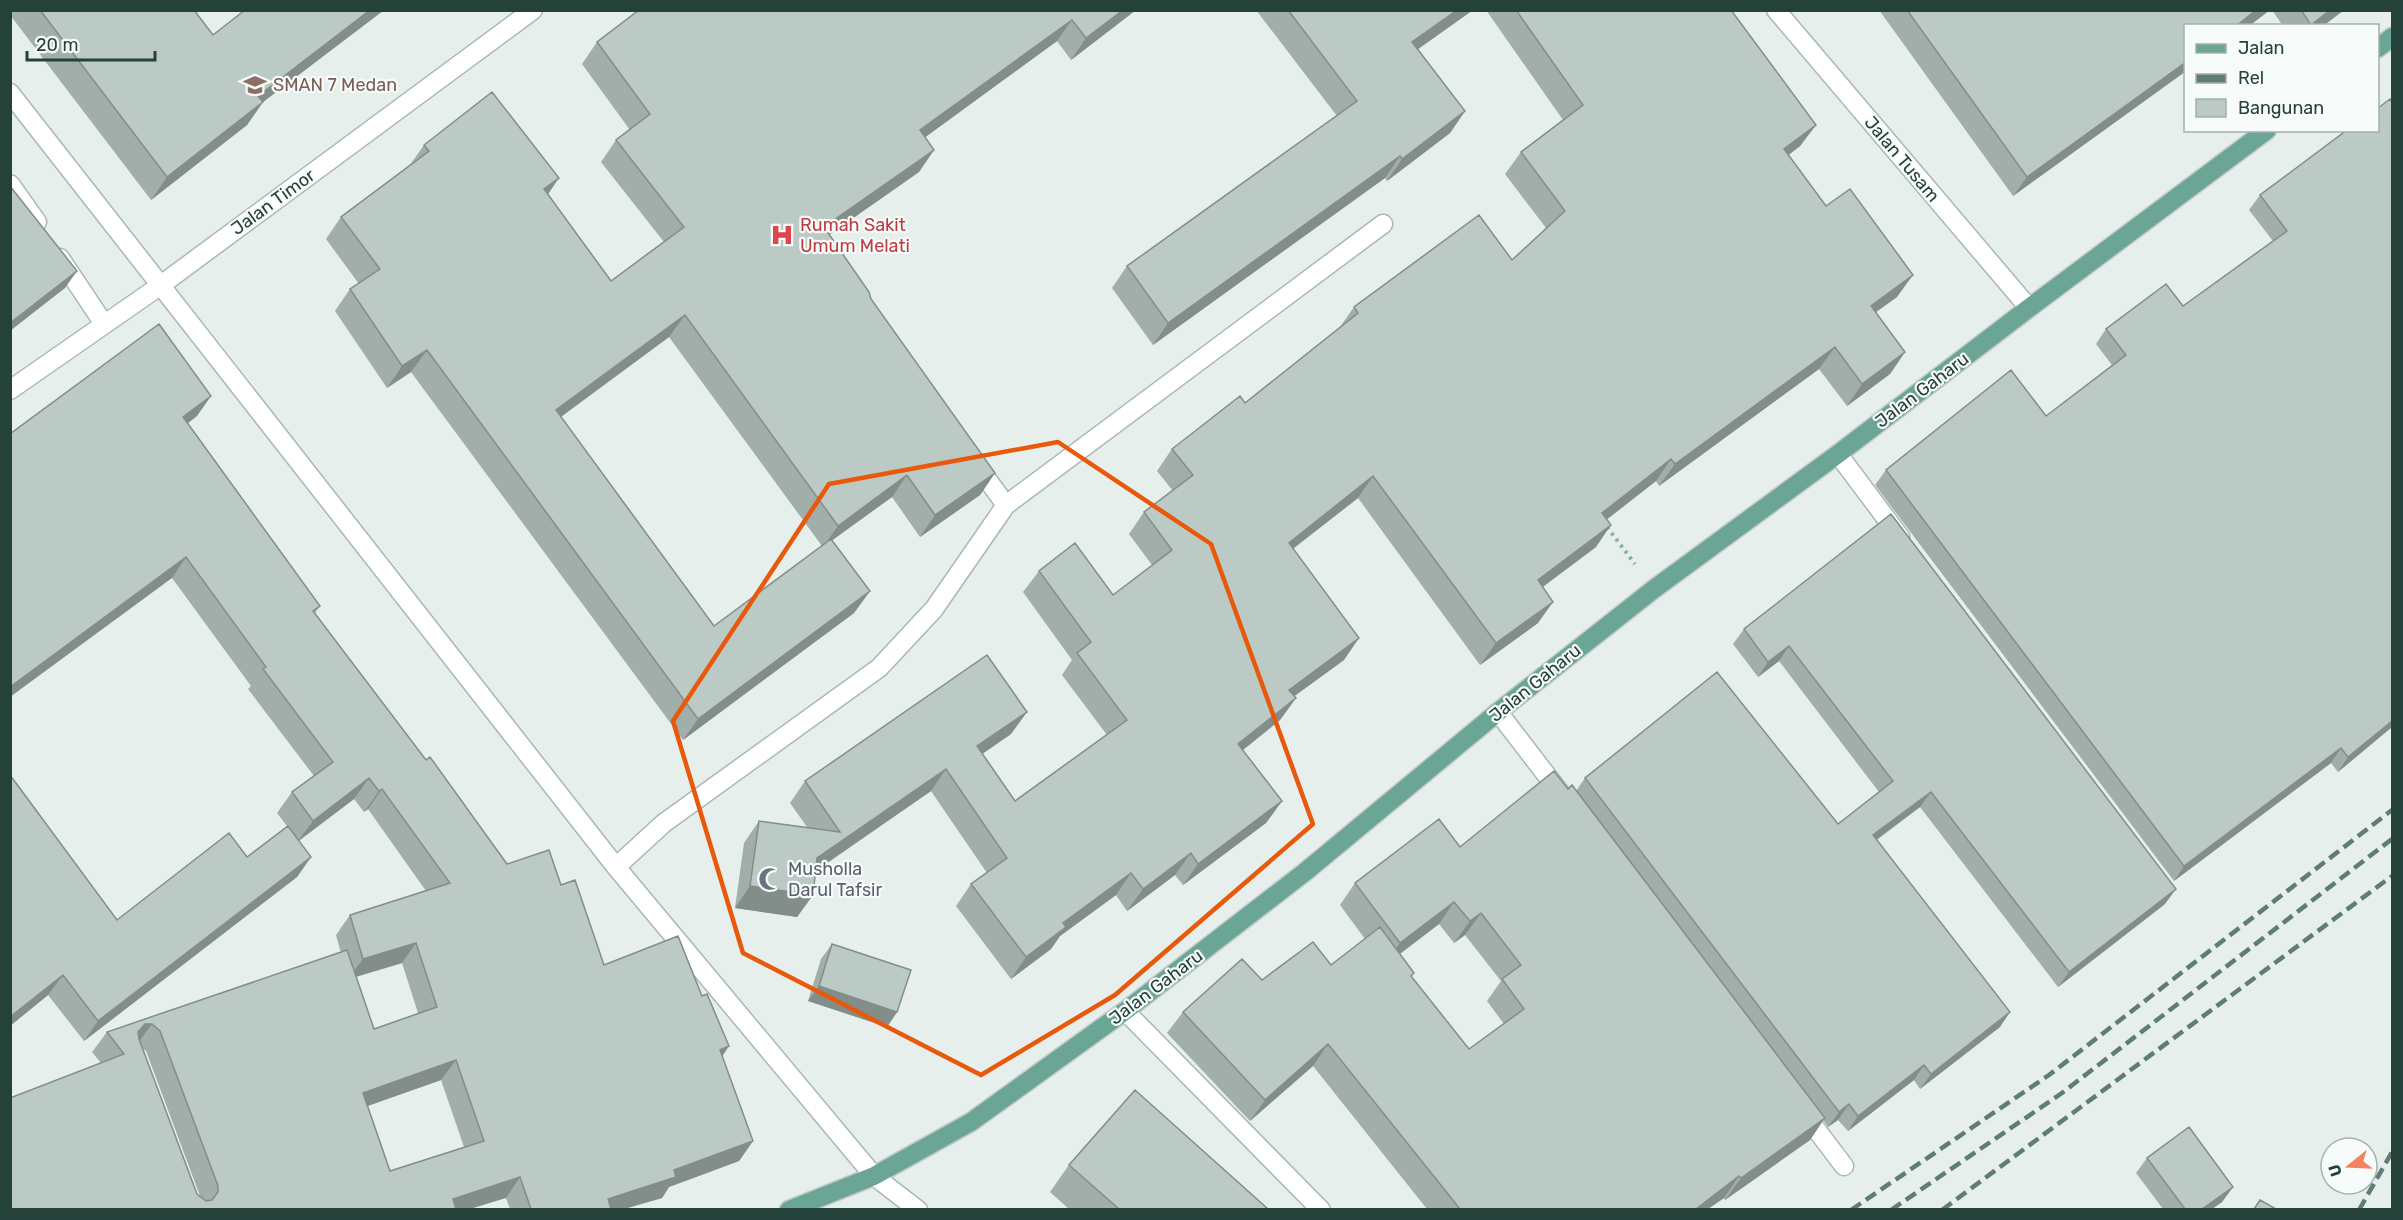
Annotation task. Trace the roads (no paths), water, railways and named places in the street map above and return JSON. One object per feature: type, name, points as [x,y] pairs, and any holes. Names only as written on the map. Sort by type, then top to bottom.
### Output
[{"type":"main road","points":[[2379,47],[2392,36]]},
{"type":"main road","name":"Jalan Gaharu","points":[[789,1209],[874,1176],[971,1122],[1125,1011],[1305,872],[1498,712],[1653,589],[1838,454],[2264,132]]},
{"type":"street","name":"Jalan Timor","points":[[10,390],[160,285],[533,10]]},
{"type":"street","name":"Jalan Tusam","points":[[1776,10],[2029,308]]},
{"type":"street","points":[[10,93],[616,867],[874,1176],[918,1209]]},
{"type":"street","points":[[10,184],[104,324]]},
{"type":"street","points":[[616,867],[664,822],[879,668],[934,609],[1006,505],[1383,224]]},
{"type":"street","points":[[964,448],[1006,505]]},
{"type":"street","points":[[1838,454],[1910,550]]},
{"type":"street","points":[[1498,712],[1570,807]]},
{"type":"street","points":[[1125,1011],[1321,1209]]},
{"type":"street","points":[[1794,1100],[1844,1167]]},
{"type":"railway","points":[[1851,1210],[2049,1075],[2392,810]]},
{"type":"railway","points":[[1891,1210],[2062,1093],[2392,839]]},
{"type":"railway","points":[[1942,1210],[2392,876]]},
{"type":"railway","points":[[2359,1210],[2392,1152]]},
{"type":"place","name":"SMAN 7 Medan","points":[[255,85]]},
{"type":"place","name":"Rumah Sakit Umum Melati","points":[[782,235]]},
{"type":"place","name":"Musholla Darul Tafsir","points":[[770,879]]}]
